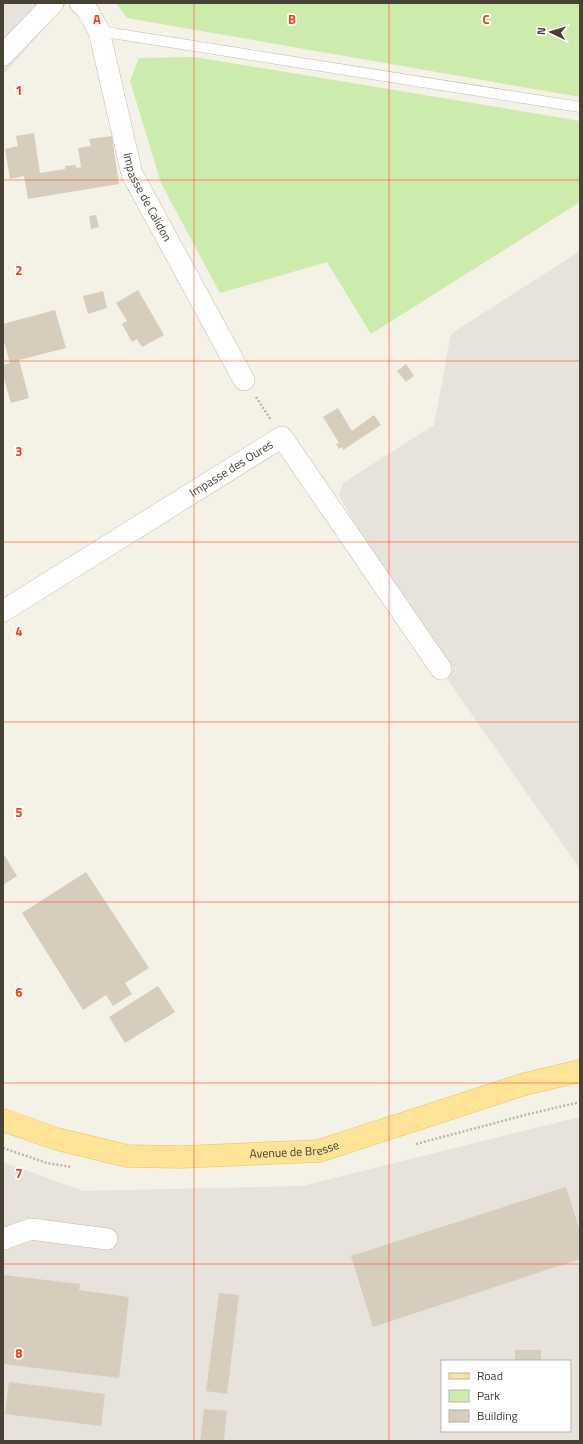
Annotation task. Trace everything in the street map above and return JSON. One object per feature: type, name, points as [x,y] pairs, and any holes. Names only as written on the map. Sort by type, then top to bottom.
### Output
[{"type":"main road","name":"Avenue de Bresse","points":[[3,1120],[57,1139],[127,1156],[181,1157],[319,1151],[525,1084],[580,1071]]},
{"type":"street","points":[[3,55],[52,3]]},
{"type":"street","name":"Impasse de Calidon","points":[[80,3],[86,8],[99,31],[132,174],[244,380]]},
{"type":"street","name":"Impasse des Oures","points":[[3,611],[282,437],[441,669]]},
{"type":"street","points":[[3,1239],[31,1229],[107,1239]]},
{"type":"lane","points":[[99,31],[580,106]]},
{"type":"path","points":[[244,380],[282,437]]},
{"type":"shaded area","points":[[3,3],[67,3],[3,75]]},
{"type":"shaded area","points":[[580,251],[580,869],[440,669],[339,496],[343,483],[434,425],[451,334]]},
{"type":"shaded area","points":[[580,1117],[580,1441],[3,1441],[3,1162],[83,1191],[302,1186]]},
{"type":"green space","points":[[116,3],[580,3],[580,97],[127,18]]},
{"type":"green space","points":[[195,57],[580,121],[580,202],[371,334],[327,262],[220,293],[161,183],[130,81],[139,58]]},
{"type":"building","points":[[34,133],[40,173],[65,169],[65,166],[76,165],[76,168],[81,167],[78,148],[91,146],[89,139],[112,136],[119,184],[28,199],[24,176],[10,179],[5,149],[18,146],[16,136]]},
{"type":"building","points":[[96,215],[99,227],[91,229],[89,216]]},
{"type":"building","points":[[138,290],[164,335],[142,347],[137,339],[132,342],[122,324],[127,321],[116,303]]},
{"type":"building","points":[[103,291],[107,308],[88,314],[83,296]]},
{"type":"building","points":[[55,310],[66,348],[19,360],[29,398],[11,403],[3,375],[3,365],[10,363],[3,338],[3,324]]},
{"type":"building","points":[[406,364],[414,376],[406,382],[397,371]]},
{"type":"building","points":[[338,408],[352,431],[374,415],[381,425],[343,450],[342,447],[339,449],[336,444],[339,443],[323,417]]},
{"type":"building","points":[[3,853],[17,876],[3,885]]},
{"type":"building","points":[[86,872],[149,968],[125,983],[132,994],[113,1006],[106,995],[83,1010],[22,913]]},
{"type":"building","points":[[158,986],[175,1012],[125,1043],[109,1017]]},
{"type":"building","points":[[566,1187],[580,1231],[580,1259],[373,1327],[351,1256]]},
{"type":"building","points":[[3,1275],[80,1284],[79,1290],[129,1297],[119,1378],[3,1364]]},
{"type":"building","points":[[219,1293],[239,1295],[227,1394],[206,1391]]},
{"type":"building","points":[[515,1350],[541,1350],[541,1360],[515,1360]]},
{"type":"building","points":[[9,1382],[105,1394],[101,1426],[5,1414]]},
{"type":"building","points":[[204,1409],[227,1411],[224,1441],[200,1441]]}]
